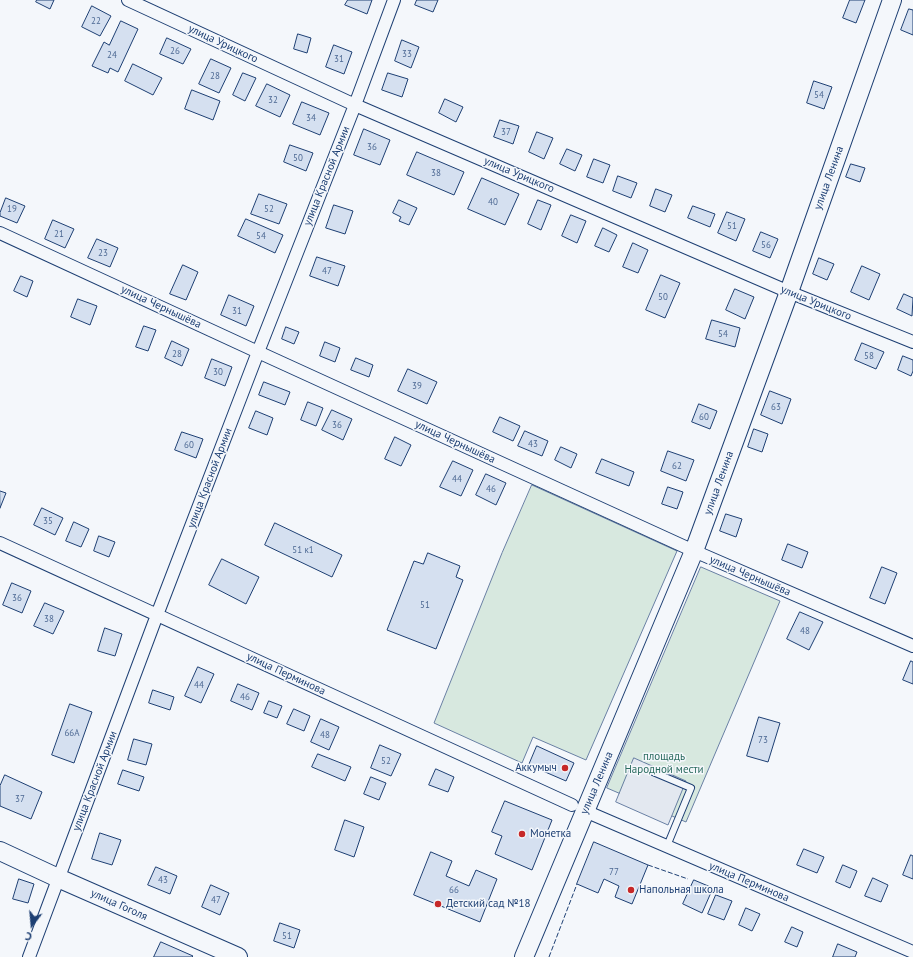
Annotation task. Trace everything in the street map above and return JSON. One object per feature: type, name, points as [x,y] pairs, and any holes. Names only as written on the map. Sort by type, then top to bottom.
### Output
[{"type":"street","name":"улица Урицкого","points":[[128,0],[355,105],[789,292],[913,342]]},
{"type":"street","name":"улица Красной Армии","points":[[29,957],[157,615],[355,105],[394,0]]},
{"type":"street","name":"улица Ленина","points":[[524,957],[579,808],[694,551],[789,292],[892,0]]},
{"type":"street","name":"улица Чернышёва","points":[[0,233],[694,551],[913,646]]},
{"type":"street","name":"улица Перминова","points":[[0,543],[579,808],[913,952]]},
{"type":"street","name":"улица Гоголя","points":[[0,851],[238,957]]},
{"type":"lane","points":[[654,772],[691,788],[667,846]]},
{"type":"green space","points":[[532,485],[677,551],[586,760],[533,737],[522,763],[434,723],[502,553]]},
{"type":"green space","name":"площадь Народной мести","points":[[701,567],[780,601],[686,822],[607,788]]},
{"type":"shaded area","points":[[634,758],[686,781],[668,825],[616,802]]},
{"type":"building","points":[[37,0],[54,0],[50,9],[36,2]]},
{"type":"building","points":[[348,0],[372,0],[367,14],[345,5]]},
{"type":"building","points":[[417,0],[438,0],[433,12],[415,5]]},
{"type":"building","points":[[850,0],[865,0],[856,23],[843,18]]},
{"type":"building","points":[[92,6],[111,16],[100,36],[82,27]]},
{"type":"building","points":[[909,9],[913,10],[913,35],[901,30]]},
{"type":"building","points":[[121,21],[138,29],[118,72],[110,68],[108,73],[92,66],[104,42],[109,45]]},
{"type":"building","points":[[298,34],[311,38],[307,53],[294,49]]},
{"type":"building","points":[[167,38],[191,49],[183,64],[160,54]]},
{"type":"building","points":[[402,40],[419,47],[411,68],[395,61]]},
{"type":"building","points":[[334,45],[352,52],[344,74],[326,67]]},
{"type":"building","points":[[211,59],[231,68],[219,93],[199,84]]},
{"type":"building","points":[[133,64],[162,78],[153,95],[125,81]]},
{"type":"building","points":[[243,73],[256,78],[245,101],[233,95]]},
{"type":"building","points":[[388,73],[408,79],[402,97],[382,90]]},
{"type":"building","points":[[814,81],[832,87],[824,109],[807,103]]},
{"type":"building","points":[[267,84],[290,95],[280,117],[256,106]]},
{"type":"building","points":[[192,90],[220,101],[213,120],[185,109]]},
{"type":"building","points":[[445,99],[463,107],[456,122],[439,113]]},
{"type":"building","points":[[302,102],[329,113],[320,135],[293,124]]},
{"type":"building","points":[[500,120],[519,126],[513,144],[494,137]]},
{"type":"building","points":[[364,129],[390,140],[380,165],[354,155]]},
{"type":"building","points":[[537,132],[553,138],[544,159],[529,152]]},
{"type":"building","points":[[290,145],[313,153],[306,171],[284,162]]},
{"type":"building","points":[[567,149],[582,155],[575,171],[560,164]]},
{"type":"building","points":[[417,152],[464,172],[454,195],[407,175]]},
{"type":"building","points":[[594,159],[610,165],[603,183],[587,177]]},
{"type":"building","points":[[851,164],[865,168],[860,182],[846,177]]},
{"type":"building","points":[[618,176],[637,183],[631,198],[613,191]]},
{"type":"building","points":[[482,178],[519,194],[505,225],[468,209]]},
{"type":"building","points":[[656,189],[672,195],[665,212],[650,206]]},
{"type":"building","points":[[259,194],[287,204],[279,224],[251,214]]},
{"type":"building","points":[[6,198],[25,206],[17,223],[0,216]]},
{"type":"building","points":[[399,200],[417,208],[409,225],[399,221],[401,217],[393,213]]},
{"type":"building","points":[[538,200],[551,205],[541,230],[528,224]]},
{"type":"building","points":[[334,205],[353,211],[345,234],[326,228]]},
{"type":"building","points":[[693,206],[715,214],[710,227],[688,218]]},
{"type":"building","points":[[727,212],[745,219],[736,241],[718,233]]},
{"type":"building","points":[[571,215],[586,221],[577,243],[562,236]]},
{"type":"building","points":[[246,219],[283,235],[275,253],[238,236]]},
{"type":"building","points":[[53,220],[74,229],[65,248],[45,239]]},
{"type":"building","points":[[603,228],[617,235],[609,252],[595,246]]},
{"type":"building","points":[[761,232],[778,239],[770,258],[753,251]]},
{"type":"building","points":[[97,239],[118,248],[110,267],[88,258]]},
{"type":"building","points":[[633,243],[648,250],[638,273],[623,267]]},
{"type":"building","points":[[317,257],[345,266],[338,286],[310,276]]},
{"type":"building","points":[[819,258],[834,264],[827,280],[813,274]]},
{"type":"building","points":[[183,265],[198,272],[186,300],[170,294]]},
{"type":"building","points":[[862,266],[880,274],[869,300],[851,292]]},
{"type":"building","points":[[661,275],[680,283],[665,318],[646,310]]},
{"type":"building","points":[[21,276],[33,281],[27,297],[14,291]]},
{"type":"building","points":[[735,289],[754,297],[745,319],[726,310]]},
{"type":"building","points":[[904,294],[913,298],[912,316],[897,309]]},
{"type":"building","points":[[229,295],[254,306],[246,326],[221,315]]},
{"type":"building","points":[[78,299],[97,306],[90,325],[71,317]]},
{"type":"building","points":[[712,320],[740,328],[735,347],[706,339]]},
{"type":"building","points":[[144,326],[156,330],[148,351],[136,347]]},
{"type":"building","points":[[286,327],[299,332],[294,344],[282,339]]},
{"type":"building","points":[[172,341],[189,349],[182,366],[165,358]]},
{"type":"building","points":[[325,342],[340,348],[335,362],[320,356]]},
{"type":"building","points":[[862,343],[884,352],[876,369],[855,360]]},
{"type":"building","points":[[903,356],[913,360],[913,371],[911,376],[898,370]]},
{"type":"building","points":[[356,358],[373,365],[369,377],[351,370]]},
{"type":"building","points":[[212,359],[232,367],[225,386],[205,378]]},
{"type":"building","points":[[408,369],[437,382],[427,404],[398,391]]},
{"type":"building","points":[[264,382],[290,392],[285,405],[259,395]]},
{"type":"building","points":[[770,391],[791,399],[782,424],[761,415]]},
{"type":"building","points":[[308,402],[323,408],[316,426],[301,420]]},
{"type":"building","points":[[699,404],[717,411],[710,429],[692,422]]},
{"type":"building","points":[[332,410],[352,419],[343,440],[322,430]]},
{"type":"building","points":[[256,411],[273,418],[267,435],[249,428]]},
{"type":"building","points":[[500,417],[520,426],[513,441],[493,432]]},
{"type":"building","points":[[754,429],[768,434],[762,452],[748,447]]},
{"type":"building","points":[[525,431],[548,441],[542,456],[518,446]]},
{"type":"building","points":[[182,432],[203,439],[196,458],[175,450]]},
{"type":"building","points":[[395,437],[411,445],[401,466],[385,459]]},
{"type":"building","points":[[561,447],[577,454],[571,468],[555,460]]},
{"type":"building","points":[[668,451],[694,460],[686,481],[661,471]]},
{"type":"building","points":[[602,459],[634,472],[629,486],[596,473]]},
{"type":"building","points":[[453,461],[473,470],[461,496],[440,487]]},
{"type":"building","points":[[486,474],[506,483],[496,505],[476,495]]},
{"type":"building","points":[[668,487],[683,492],[677,509],[662,504]]},
{"type":"building","points":[[0,491],[6,493],[0,508]]},
{"type":"building","points":[[42,508],[63,518],[55,535],[34,525]]},
{"type":"building","points":[[726,514],[742,519],[736,537],[720,531]]},
{"type":"building","points":[[74,522],[89,529],[81,547],[66,541]]},
{"type":"building","points":[[275,523],[342,555],[332,577],[265,545]]},
{"type":"building","points":[[99,536],[115,542],[109,557],[94,551]]},
{"type":"building","points":[[788,544],[808,552],[802,568],[782,560]]},
{"type":"building","points":[[428,553],[460,566],[456,577],[463,580],[436,649],[387,630],[414,561],[423,564]]},
{"type":"building","points":[[222,559],[259,577],[246,604],[209,585]]},
{"type":"building","points":[[882,567],[897,573],[885,604],[870,598]]},
{"type":"building","points":[[12,583],[31,591],[22,613],[3,605]]},
{"type":"building","points":[[45,603],[64,611],[53,634],[34,626]]},
{"type":"building","points":[[800,612],[823,622],[809,650],[787,639]]},
{"type":"building","points":[[105,628],[122,634],[115,656],[98,651]]},
{"type":"building","points":[[911,661],[913,662],[913,684],[903,680]]},
{"type":"building","points":[[198,667],[214,674],[201,703],[185,696]]},
{"type":"building","points":[[238,684],[259,693],[252,710],[231,701]]},
{"type":"building","points":[[153,690],[174,697],[170,710],[149,703]]},
{"type":"building","points":[[269,701],[282,706],[277,718],[264,713]]},
{"type":"building","points":[[70,704],[92,712],[74,763],[52,755]]},
{"type":"building","points":[[294,709],[310,716],[304,731],[287,724]]},
{"type":"building","points":[[759,717],[780,723],[768,762],[747,756]]},
{"type":"building","points":[[321,719],[339,727],[329,750],[311,742]]},
{"type":"building","points":[[134,739],[152,744],[146,765],[128,760]]},
{"type":"building","points":[[380,745],[401,754],[391,776],[371,768]]},
{"type":"building","points":[[537,746],[574,763],[566,781],[529,765]]},
{"type":"building","points":[[318,754],[351,767],[345,781],[312,767]]},
{"type":"building","points":[[436,769],[454,777],[448,792],[429,785]]},
{"type":"building","points":[[123,770],[144,777],[139,791],[118,784]]},
{"type":"building","points":[[5,775],[42,792],[31,819],[0,806],[0,786]]},
{"type":"building","points":[[371,777],[386,783],[379,800],[364,794]]},
{"type":"building","name":"Монетка","points":[[505,801],[552,820],[532,870],[495,854],[502,836],[492,832]]},
{"type":"building","points":[[345,820],[364,827],[354,857],[335,850]]},
{"type":"building","points":[[100,833],[121,840],[112,865],[92,859]]},
{"type":"building","points":[[594,842],[648,865],[632,904],[615,897],[619,886],[604,879],[598,893],[577,884]]},
{"type":"building","points":[[804,849],[824,857],[817,873],[797,865]]},
{"type":"building","points":[[431,852],[452,861],[446,876],[469,886],[476,870],[497,879],[480,922],[414,895]]},
{"type":"building","points":[[911,855],[913,856],[913,879],[903,875]]},
{"type":"building","points":[[843,865],[857,871],[850,888],[836,882]]},
{"type":"building","points":[[156,867],[177,876],[170,894],[148,885]]},
{"type":"building","points":[[873,878],[888,885],[881,902],[865,896]]},
{"type":"building","points":[[19,879],[34,884],[28,903],[13,899]]},
{"type":"building","points":[[694,880],[713,888],[702,913],[683,904]]},
{"type":"building","points":[[211,885],[229,893],[220,915],[202,907]]},
{"type":"building","points":[[716,895],[732,901],[724,920],[708,914]]},
{"type":"building","points":[[746,908],[760,914],[752,931],[739,925]]},
{"type":"building","points":[[280,923],[300,930],[294,948],[274,941]]},
{"type":"building","points":[[792,927],[803,932],[797,947],[785,942]]},
{"type":"building","points":[[161,942],[193,956],[154,957]]},
{"type":"building","points":[[838,944],[857,952],[855,957],[833,957]]},
{"type":"fence","points":[[648,865],[688,879]]},
{"type":"fence","points":[[549,957],[577,884]]},
{"type":"place","name":"Аккумыч","points":[[565,768]]},
{"type":"place","name":"Монетка","points":[[522,834]]},
{"type":"place","name":"Напольная школа","points":[[631,890]]},
{"type":"place","name":"Детский сад №18","points":[[438,904]]}]
